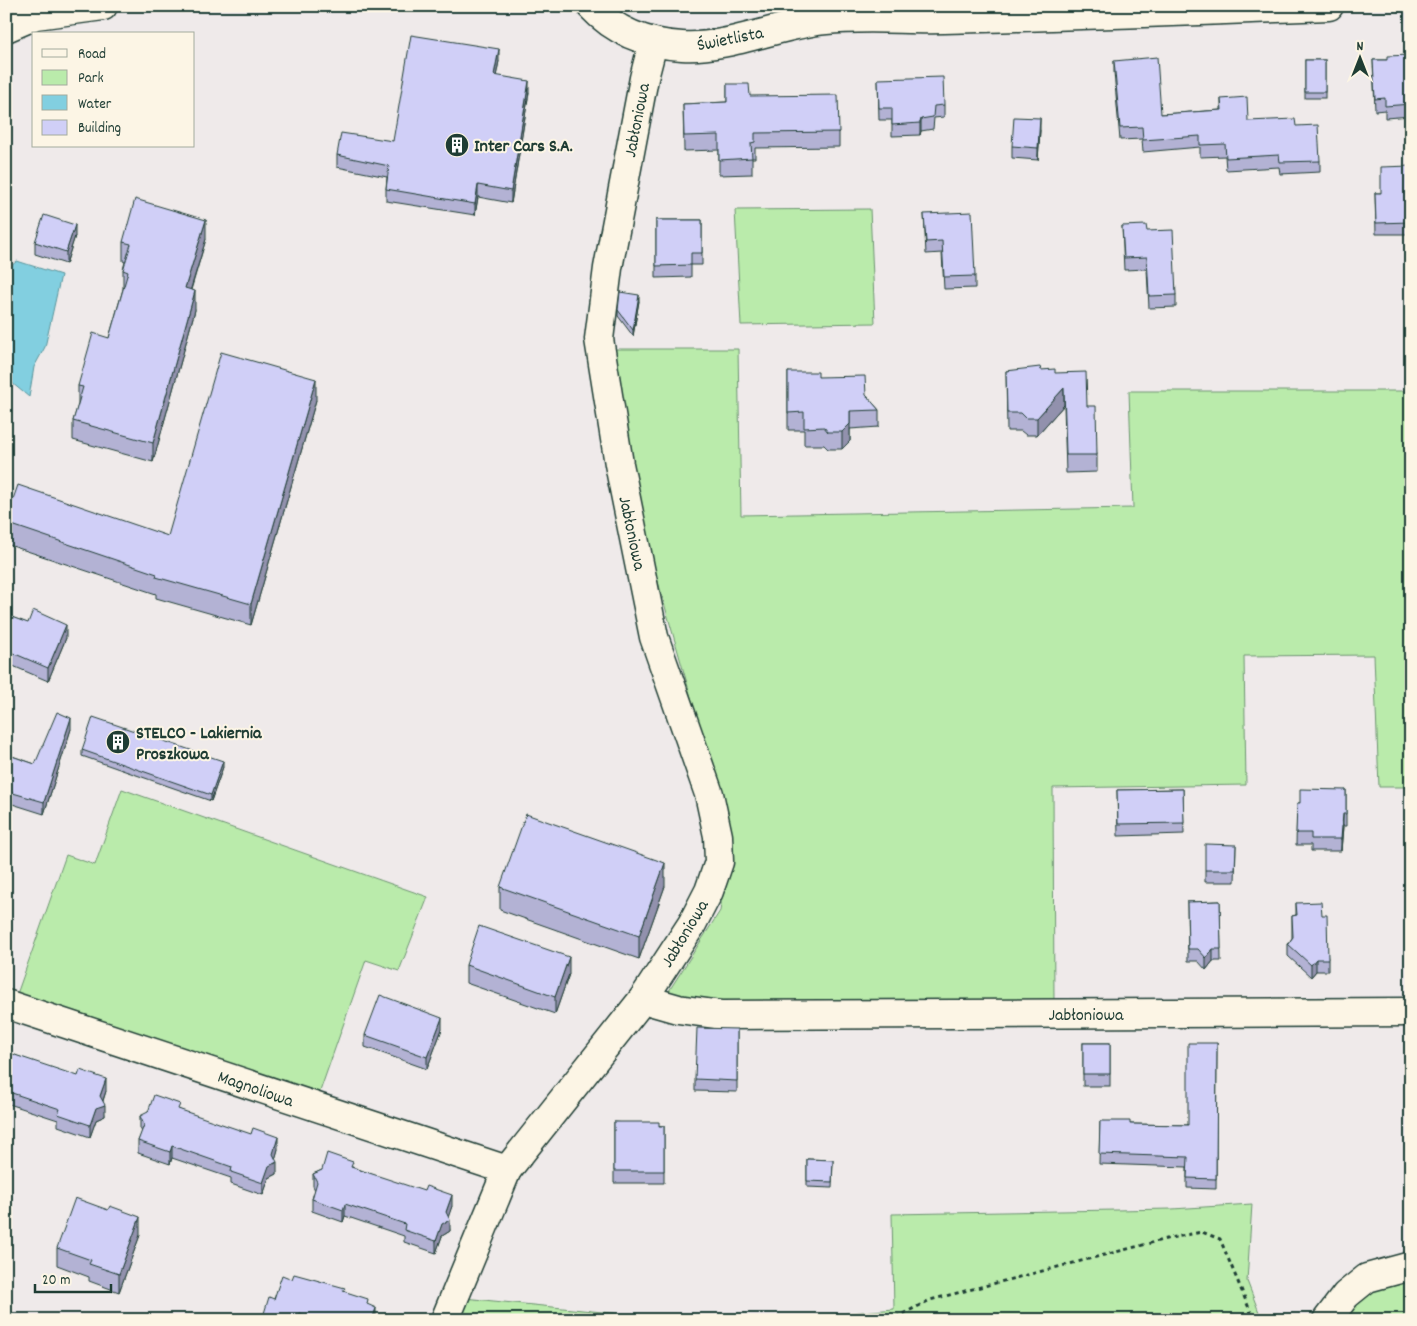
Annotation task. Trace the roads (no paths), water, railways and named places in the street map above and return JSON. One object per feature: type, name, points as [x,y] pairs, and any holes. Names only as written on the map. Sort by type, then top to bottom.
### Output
[{"type":"street","points":[[6,28],[36,15],[103,6]]},
{"type":"street","name":"Świetlista","points":[[591,6],[603,20],[625,32],[653,43],[684,46],[712,44],[792,25],[827,20],[942,20],[1329,6]]},
{"type":"street","name":"Jabłoniowa","points":[[445,1320],[507,1170],[644,999],[692,924],[709,891],[719,862],[718,836],[708,794],[654,636],[619,464],[599,339],[610,258],[644,78],[653,43]]},
{"type":"street","name":"Jabłoniowa","points":[[644,999],[678,1009],[722,1014],[1411,1012]]},
{"type":"street","name":"Magnoliowa","points":[[6,1004],[507,1170]]},
{"type":"street","points":[[1327,1320],[1346,1295],[1367,1278],[1411,1266]]},
{"type":"water","points":[[17,261],[61,275],[45,347],[34,367],[29,397],[6,378],[6,289],[10,267]]},
{"type":"place","name":"Inter Cars S.A.","points":[[457,145]]},
{"type":"place","name":"STELCO - Lakiernia Proszkowa","points":[[118,742]]}]
